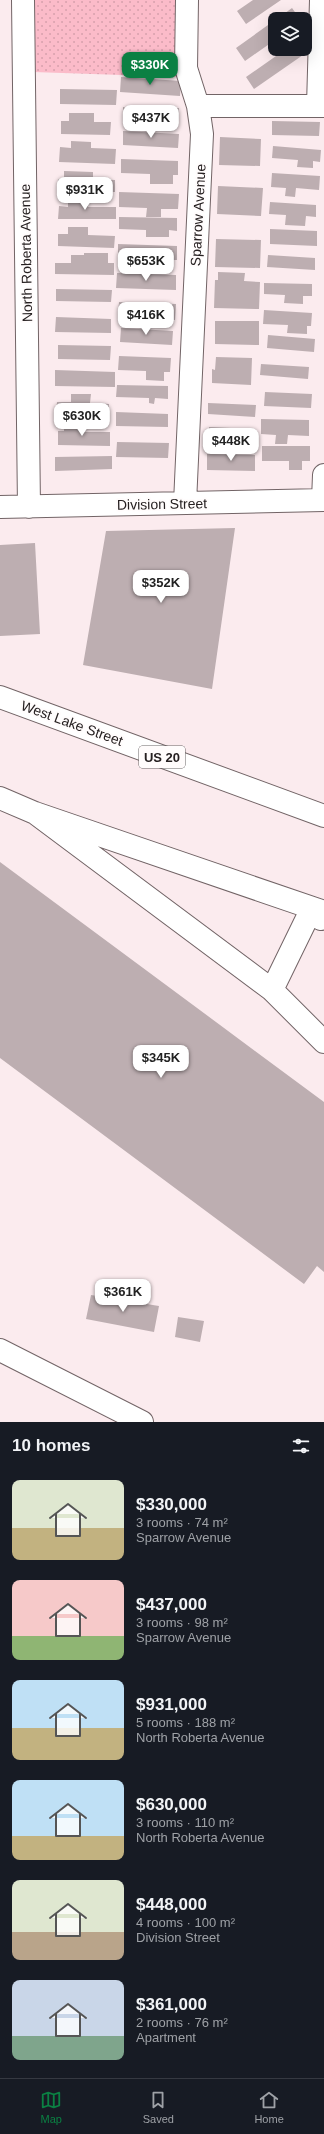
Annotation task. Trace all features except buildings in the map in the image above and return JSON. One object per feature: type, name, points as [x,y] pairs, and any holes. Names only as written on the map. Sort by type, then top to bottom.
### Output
[{"type":"street","name":"North Roberta Avenue","points":[[23,0],[29,507]]},
{"type":"street","name":"Sparrow Avenue","points":[[184,503],[202,134],[198,106],[186,68],[188,0]]},
{"type":"street","points":[[198,106],[321,106],[321,0]]},
{"type":"street","points":[[324,475],[324,500]]},
{"type":"street","name":"Division Street","points":[[0,507],[324,500]]},
{"type":"street","name":"West Lake Street","points":[[0,697],[324,816]]},
{"type":"street","points":[[0,798],[35,813],[320,915],[272,990]]},
{"type":"street","points":[[35,813],[272,990],[324,1042]]},
{"type":"street","points":[[0,1350],[142,1422]]},
{"type":"shaded area","points":[[34,0],[183,0],[181,77],[33,72]]}]
